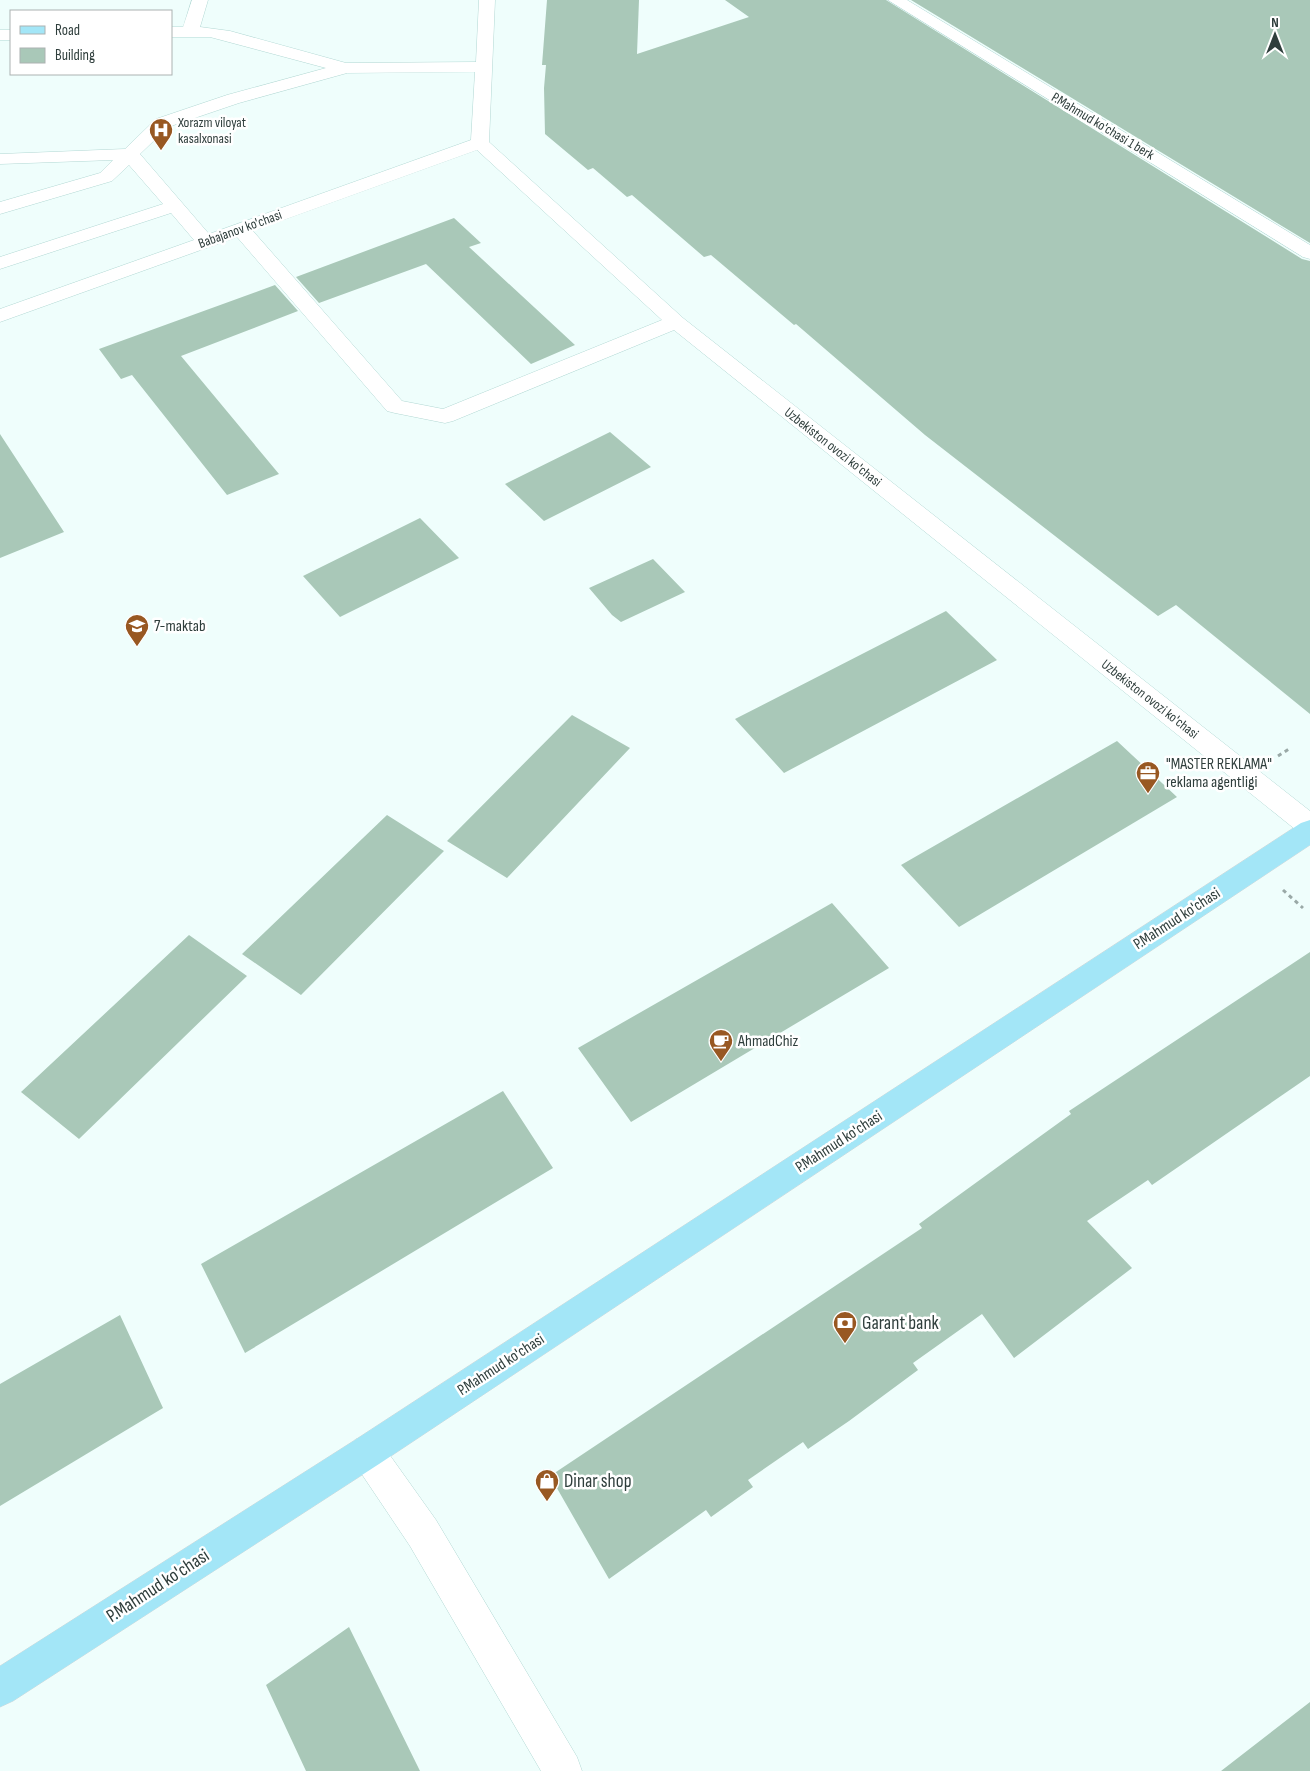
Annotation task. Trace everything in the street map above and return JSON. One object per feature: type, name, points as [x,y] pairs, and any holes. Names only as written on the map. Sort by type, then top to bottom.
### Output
[{"type":"main road","name":"P.Mahmud ko'chasi","points":[[0,1688],[368,1452],[1310,831]]},
{"type":"street","points":[[190,32],[200,0]]},
{"type":"street","points":[[480,143],[487,0]]},
{"type":"street","name":"P.Mahmud ko'chasi 1 berk","points":[[896,0],[1310,253]]},
{"type":"street","points":[[172,32],[230,36],[346,68]]},
{"type":"street","points":[[0,208],[106,177],[162,123],[233,99],[346,68],[484,67]]},
{"type":"street","name":"Babajanov ko'chasi","points":[[0,316],[480,143]]},
{"type":"street","name":"Uzbekiston ovozi ko'chasi","points":[[480,143],[676,322],[1310,826]]},
{"type":"street","points":[[0,159],[130,154]]},
{"type":"street","points":[[130,154],[205,242]]},
{"type":"street","points":[[0,263],[174,206]]},
{"type":"street","points":[[240,228],[395,406],[445,416],[676,322]]},
{"type":"street","points":[[368,1452],[423,1533],[563,1771]]},
{"type":"building","points":[[547,0],[639,0],[637,54],[749,17],[725,0],[886,0],[1302,259],[1310,261],[1310,714],[1176,605],[1158,616],[925,435],[796,324],[794,325],[711,255],[704,257],[632,195],[627,197],[593,168],[588,170],[545,134],[544,88],[546,65],[542,65]]},
{"type":"building","points":[[911,0],[1310,0],[1310,243]]},
{"type":"building","points":[[454,218],[481,243],[469,247],[575,345],[531,364],[426,264],[319,303],[296,277]]},
{"type":"building","points":[[275,285],[298,311],[181,356],[279,474],[227,495],[132,375],[121,379],[99,349]]},
{"type":"building","points":[[610,432],[651,467],[544,521],[505,484]]},
{"type":"building","points":[[0,434],[64,532],[0,558]]},
{"type":"building","points":[[420,518],[459,558],[340,617],[303,576]]},
{"type":"building","points":[[653,559],[685,592],[621,622],[612,615],[589,588]]},
{"type":"building","points":[[946,611],[997,660],[784,773],[735,719]]},
{"type":"building","points":[[572,715],[630,748],[507,878],[447,841]]},
{"type":"building","points":[[1117,741],[1177,797],[959,927],[901,865]]},
{"type":"building","points":[[387,815],[444,851],[301,995],[242,954]]},
{"type":"building","points":[[832,903],[889,968],[631,1122],[578,1048]]},
{"type":"building","points":[[189,935],[247,976],[79,1139],[21,1092]]},
{"type":"building","points":[[1310,952],[1310,1076],[1152,1185],[1148,1180],[1087,1221],[1132,1268],[1014,1358],[982,1314],[913,1363],[918,1370],[849,1421],[808,1449],[803,1442],[748,1480],[753,1487],[711,1517],[706,1510],[609,1579],[550,1476],[922,1228],[919,1224],[1071,1114],[1069,1111]]},
{"type":"building","points":[[503,1091],[553,1168],[245,1353],[201,1264]]},
{"type":"building","points":[[120,1315],[163,1408],[0,1506],[0,1384]]},
{"type":"building","points":[[349,1627],[420,1771],[306,1771],[266,1685]]},
{"type":"building","points":[[1310,1702],[1310,1771],[1221,1771]]},
{"type":"place","name":"Xorazm viloyat kasalxonasi","points":[[161,151]]},
{"type":"place","name":"7-maktab","points":[[137,647]]},
{"type":"place","name":"\"MASTER REKLAMA\" reklama agentligi","points":[[1148,794]]},
{"type":"place","name":"AhmadChiz","points":[[721,1062]]},
{"type":"place","name":"Garant bank","points":[[845,1344]]},
{"type":"place","name":"Dinar shop","points":[[547,1502]]}]
